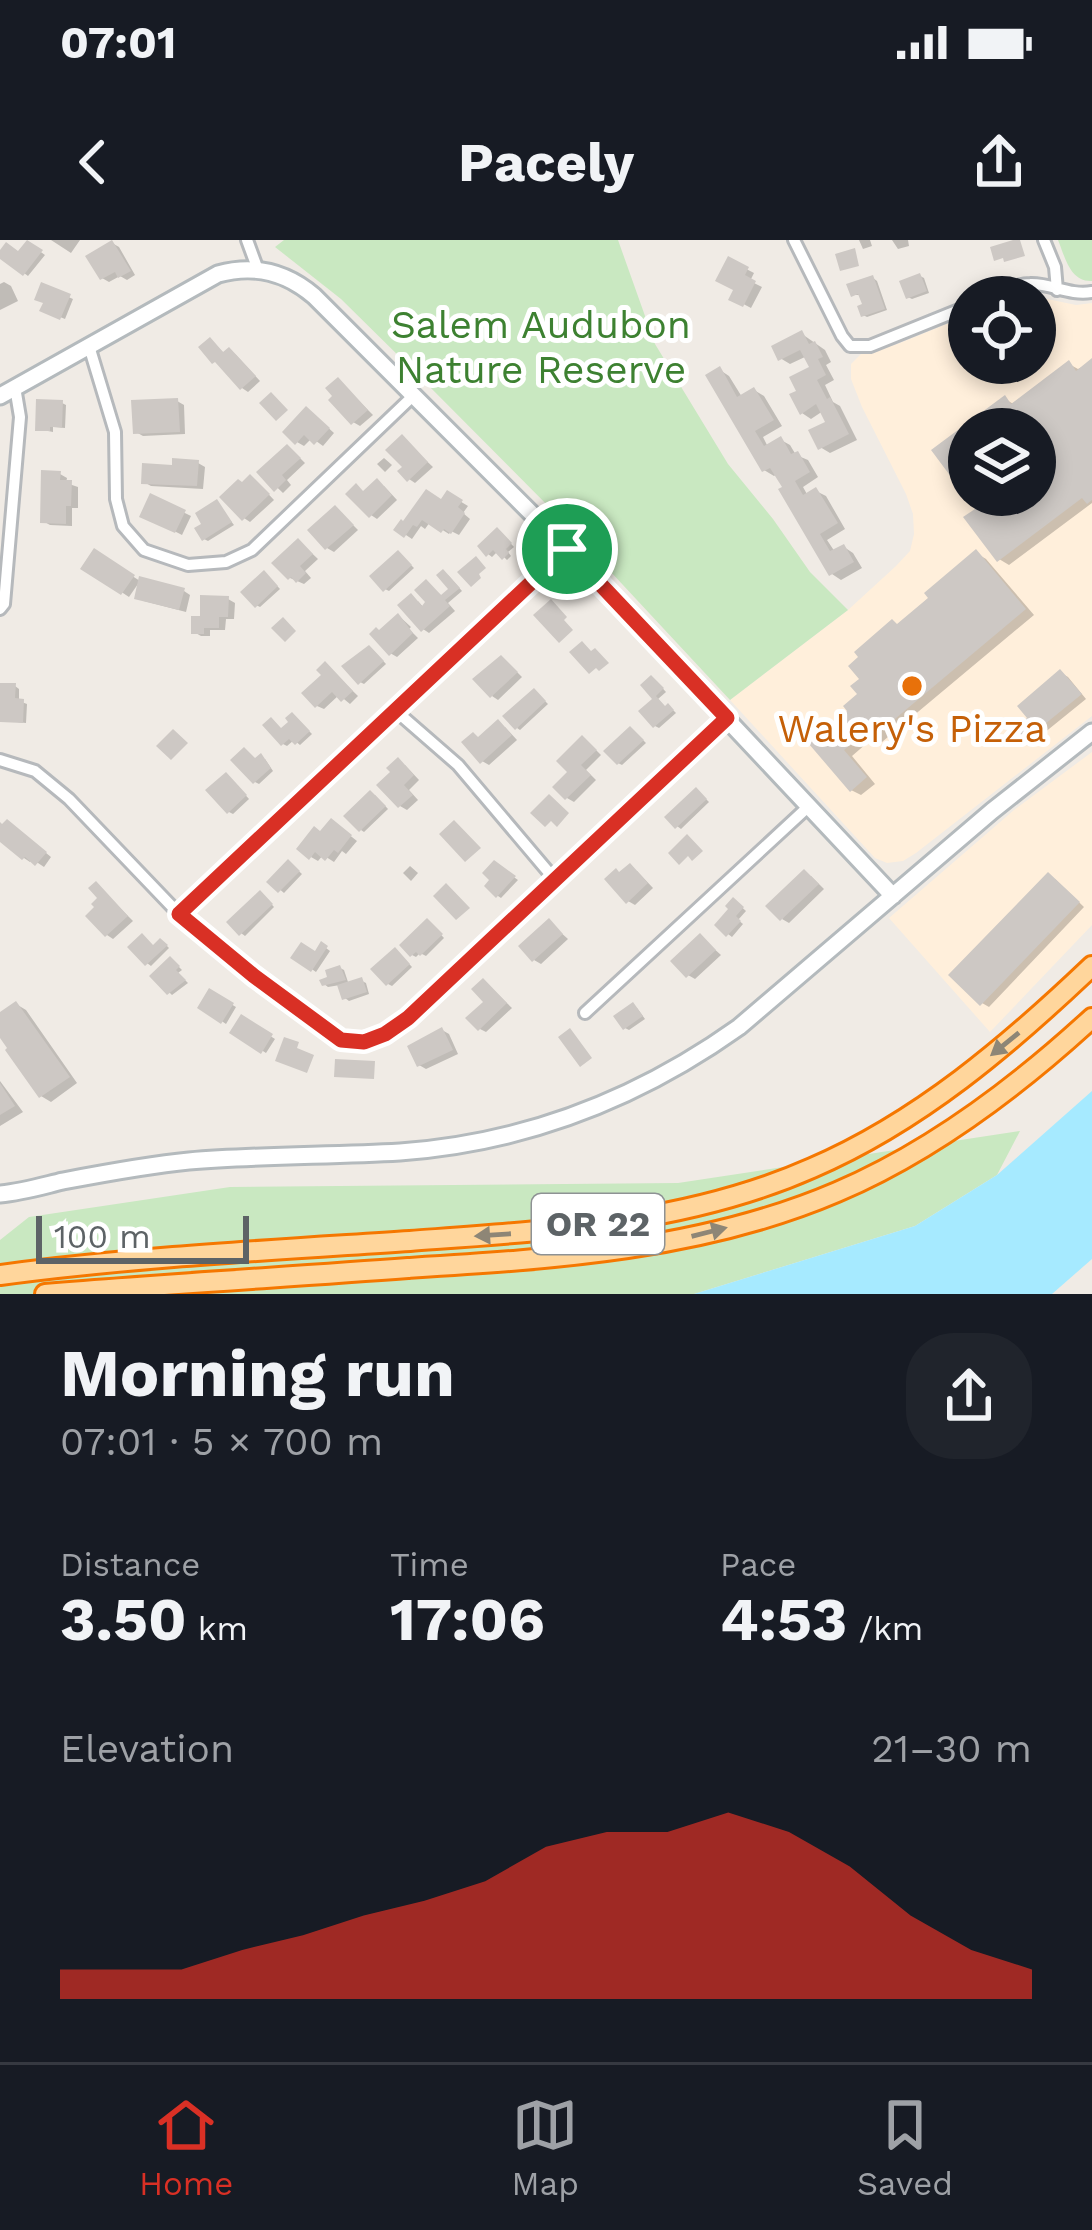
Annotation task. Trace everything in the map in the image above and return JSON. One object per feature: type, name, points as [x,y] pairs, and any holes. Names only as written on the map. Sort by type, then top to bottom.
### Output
[{"type":"highway","name":"OR 22","points":[[0,1275],[150,1259],[510,1234],[649,1216],[713,1202],[811,1169],[918,1111],[1021,1031],[1092,966]]},
{"type":"highway","name":"OR 22","points":[[45,1294],[510,1262],[613,1250],[727,1227],[835,1193],[911,1154],[1022,1077],[1092,1018]]},
{"type":"main road","points":[[8,392],[218,274],[258,269],[282,275],[303,287],[567,549],[893,896]]},
{"type":"main road","points":[[6,1196],[186,1161],[439,1148],[510,1136],[620,1098],[704,1053],[785,991],[992,811],[1092,732]]},
{"type":"street","points":[[247,240],[258,269]]},
{"type":"street","points":[[794,240],[850,346],[870,346],[948,314]]},
{"type":"street","points":[[1044,240],[1055,267],[1057,290],[1092,292]]},
{"type":"street","points":[[89,346],[115,432],[116,499],[123,526],[144,550],[188,565],[226,562],[252,550],[414,395]]},
{"type":"street","points":[[0,609],[20,417],[8,392]]},
{"type":"street","points":[[179,914],[567,549]]},
{"type":"street","points":[[396,711],[458,765],[556,881]]},
{"type":"street","points":[[0,760],[35,771],[69,799],[179,914],[325,1030],[341,1040],[364,1042],[408,1018],[727,718]]},
{"type":"street","points":[[585,1013],[809,806]]},
{"type":"shaded area","points":[[1056,301],[1092,303],[1092,716],[916,853],[887,863],[875,858],[730,700],[848,610],[910,551],[913,514],[851,379],[851,364],[863,352],[948,324],[948,384],[1056,384]]},
{"type":"shaded area","points":[[1092,752],[1092,925],[990,1032],[889,918],[1014,810]]},
{"type":"green space","name":"Salem Audubon Nature Reserve","points":[[284,240],[618,240],[655,344],[728,464],[810,572],[848,610],[730,700],[569,527],[413,370],[341,299],[275,247]]},
{"type":"green space","points":[[1058,240],[1092,240],[1092,281],[1073,273]]},
{"type":"green space","points":[[1020,1131],[997,1175],[915,1226],[694,1294],[0,1294],[0,1240],[29,1217],[230,1187],[678,1183]]},
{"type":"water","points":[[1092,1091],[1092,1259],[1052,1294],[694,1294],[915,1226],[997,1175]]},
{"type":"building","points":[[27,240],[43,250],[23,276],[0,259],[0,250],[6,242],[18,251]]},
{"type":"building","points":[[112,240],[131,271],[100,280],[85,256]]},
{"type":"building","points":[[1020,240],[1025,256],[994,261],[990,247]]},
{"type":"building","points":[[855,248],[859,266],[840,271],[835,254]]},
{"type":"building","points":[[728,256],[749,267],[745,275],[756,281],[743,307],[728,300],[733,290],[715,281]]},
{"type":"building","points":[[920,273],[927,291],[906,299],[899,281]]},
{"type":"building","points":[[873,275],[885,309],[861,317],[858,294],[851,297],[846,284]]},
{"type":"building","points":[[41,282],[71,294],[60,320],[39,311],[43,303],[34,300]]},
{"type":"building","points":[[802,330],[823,357],[818,359],[826,375],[817,380],[849,434],[818,450],[808,430],[825,422],[816,404],[800,415],[789,394],[796,391],[789,377],[809,367],[800,350],[778,361],[771,346]]},
{"type":"building","points":[[210,337],[223,352],[229,347],[256,376],[240,390],[198,347]]},
{"type":"building","points":[[1092,358],[1092,500],[1087,504],[1082,498],[997,562],[963,517],[1056,516],[1056,408],[988,408],[1005,395],[1011,404],[1037,384],[1056,384],[1056,370],[1069,360],[1076,371]]},
{"type":"building","points":[[720,366],[737,397],[754,387],[774,420],[755,431],[764,446],[781,436],[791,454],[798,451],[810,472],[795,481],[803,495],[816,487],[838,523],[820,534],[830,551],[844,544],[854,562],[829,576],[778,489],[782,487],[770,468],[762,472],[705,375]]},
{"type":"building","points":[[338,377],[368,410],[351,425],[328,400],[332,396],[325,388]]},
{"type":"building","points":[[271,392],[288,410],[276,421],[259,403]]},
{"type":"building","points":[[178,398],[180,432],[133,434],[131,400]]},
{"type":"building","points":[[36,399],[63,400],[62,427],[35,431]]},
{"type":"building","points":[[306,406],[330,428],[314,445],[304,435],[295,445],[282,432]]},
{"type":"building","points":[[402,434],[428,462],[407,482],[397,471],[402,467],[385,450]]},
{"type":"building","points":[[948,437],[948,473],[931,450]]},
{"type":"building","points":[[287,444],[301,458],[282,475],[286,480],[274,492],[256,472]]},
{"type":"building","points":[[172,458],[199,460],[197,486],[141,484],[142,463],[172,465]]},
{"type":"building","points":[[41,470],[61,471],[60,480],[72,480],[66,524],[40,523]]},
{"type":"building","points":[[250,474],[270,494],[242,521],[219,497]]},
{"type":"building","points":[[377,478],[392,495],[369,518],[345,494],[356,483],[363,491]]},
{"type":"building","points":[[426,489],[441,499],[447,490],[463,500],[458,507],[465,513],[451,534],[422,520],[404,538],[393,530]]},
{"type":"building","points":[[150,493],[186,510],[175,533],[139,517]]},
{"type":"building","points":[[217,499],[232,522],[202,541],[194,528],[201,524],[195,513]]},
{"type":"building","points":[[335,505],[354,525],[325,550],[307,530]]},
{"type":"building","points":[[497,527],[512,543],[502,560],[493,550],[486,557],[477,546]]},
{"type":"building","points":[[298,538],[313,554],[300,566],[306,573],[296,583],[271,563]]},
{"type":"building","points":[[94,548],[135,575],[121,595],[80,569]]},
{"type":"building","points":[[976,549],[1026,609],[871,739],[865,732],[844,750],[867,777],[850,792],[809,744],[847,711],[843,706],[857,694],[850,686],[859,679],[848,666],[858,657],[854,652],[892,619],[897,624],[928,598],[924,593]]},
{"type":"building","points":[[398,550],[412,565],[383,592],[369,576]]},
{"type":"building","points":[[476,556],[486,568],[471,587],[457,572]]},
{"type":"building","points":[[443,569],[460,588],[445,600],[450,606],[421,632],[397,605],[411,593],[422,606],[425,602],[414,590],[426,579],[441,595],[448,589],[436,575]]},
{"type":"building","points":[[264,570],[278,586],[255,608],[240,592]]},
{"type":"building","points":[[139,576],[185,588],[179,610],[134,599]]},
{"type":"building","points":[[200,595],[229,596],[228,617],[219,617],[219,628],[191,634],[191,616],[200,616]]},
{"type":"building","points":[[551,599],[573,630],[559,643],[533,615]]},
{"type":"building","points":[[398,613],[413,633],[389,656],[369,634]]},
{"type":"building","points":[[283,617],[296,631],[285,642],[271,628]]},
{"type":"building","points":[[582,641],[609,663],[589,674],[569,652]]},
{"type":"building","points":[[369,645],[384,661],[358,685],[341,666]]},
{"type":"building","points":[[501,655],[518,672],[490,698],[472,679]]},
{"type":"building","points":[[325,661],[353,691],[341,702],[332,692],[315,708],[301,693],[321,675],[316,670]]},
{"type":"building","points":[[1060,669],[1082,694],[1019,745],[1009,734],[1027,718],[1017,706]]},
{"type":"building","points":[[651,675],[664,688],[656,696],[674,710],[653,728],[638,711],[652,699],[640,685]]},
{"type":"building","points":[[0,683],[16,683],[15,698],[24,699],[23,723],[0,722]]},
{"type":"building","points":[[534,688],[546,701],[515,730],[502,716]]},
{"type":"building","points":[[292,712],[310,731],[295,745],[289,739],[281,746],[262,725],[271,717],[281,728]]},
{"type":"building","points":[[498,719],[512,735],[480,764],[461,742],[473,732],[478,737]]},
{"type":"building","points":[[630,726],[644,740],[617,765],[603,751]]},
{"type":"building","points":[[173,729],[188,743],[171,760],[156,746]]},
{"type":"building","points":[[582,735],[597,750],[581,765],[591,775],[565,800],[552,787],[567,772],[556,761]]},
{"type":"building","points":[[244,747],[255,758],[261,753],[271,768],[253,784],[230,760]]},
{"type":"building","points":[[398,757],[414,775],[404,785],[413,795],[398,808],[376,785]]},
{"type":"building","points":[[226,772],[247,795],[227,814],[205,790]]},
{"type":"building","points":[[696,787],[707,799],[675,829],[664,817]]},
{"type":"building","points":[[370,790],[386,806],[359,832],[343,816]]},
{"type":"building","points":[[549,794],[569,813],[557,827],[551,821],[545,827],[530,813]]},
{"type":"building","points":[[331,818],[352,835],[325,861],[315,852],[309,860],[296,849],[314,826],[320,831]]},
{"type":"building","points":[[7,819],[47,852],[35,866],[0,842],[0,822]]},
{"type":"building","points":[[454,820],[481,848],[465,862],[439,834]]},
{"type":"building","points":[[687,834],[703,851],[679,865],[668,853]]},
{"type":"building","points":[[288,859],[300,871],[278,893],[266,882]]},
{"type":"building","points":[[494,860],[516,876],[496,898],[484,886],[489,880],[482,873]]},
{"type":"building","points":[[630,863],[648,883],[626,904],[604,879]]},
{"type":"building","points":[[804,869],[819,884],[780,921],[765,906]]},
{"type":"building","points":[[1048,872],[1080,902],[980,1006],[948,975]]},
{"type":"building","points":[[96,881],[128,916],[105,937],[85,916],[97,898],[88,888]]},
{"type":"building","points":[[446,883],[470,908],[456,920],[433,896]]},
{"type":"building","points":[[260,890],[273,904],[239,936],[226,922]]},
{"type":"building","points":[[733,897],[744,907],[736,916],[741,921],[726,937],[714,925]]},
{"type":"building","points":[[427,918],[443,934],[420,956],[416,952],[410,957],[399,945]]},
{"type":"building","points":[[549,918],[563,934],[532,962],[518,946]]},
{"type":"building","points":[[142,933],[153,945],[160,938],[168,945],[145,966],[127,947]]},
{"type":"building","points":[[700,933],[716,950],[686,978],[670,961]]},
{"type":"building","points":[[321,941],[328,946],[311,972],[290,958],[301,942],[315,951]]},
{"type":"building","points":[[395,947],[410,964],[386,986],[370,969]]},
{"type":"building","points":[[170,956],[186,980],[167,995],[149,976]]},
{"type":"building","points":[[340,965],[346,980],[322,986],[319,980],[327,977],[325,970]]},
{"type":"building","points":[[362,977],[367,992],[342,1000],[337,985]]},
{"type":"building","points":[[483,978],[507,1003],[478,1031],[465,1018],[483,1002],[471,989]]},
{"type":"building","points":[[209,988],[234,1003],[221,1024],[197,1008]]},
{"type":"building","points":[[16,1001],[70,1077],[39,1098],[0,1038],[0,1012]]},
{"type":"building","points":[[633,1002],[643,1016],[623,1030],[613,1016]]},
{"type":"building","points":[[241,1014],[273,1034],[261,1054],[229,1033]]},
{"type":"building","points":[[442,1027],[453,1050],[417,1067],[407,1046]]},
{"type":"building","points":[[570,1028],[592,1058],[580,1067],[558,1037]]},
{"type":"building","points":[[284,1037],[314,1055],[307,1073],[275,1061]]},
{"type":"building","points":[[335,1059],[375,1061],[374,1079],[334,1077]]},
{"type":"building","points":[[0,1083],[15,1106],[0,1115]]},
{"type":"place","name":"Walery's Pizza","points":[[912,686]]},
{"type":"route","points":[[567,549],[727,718],[408,1018],[364,1042],[341,1040],[179,914],[567,549]]}]
